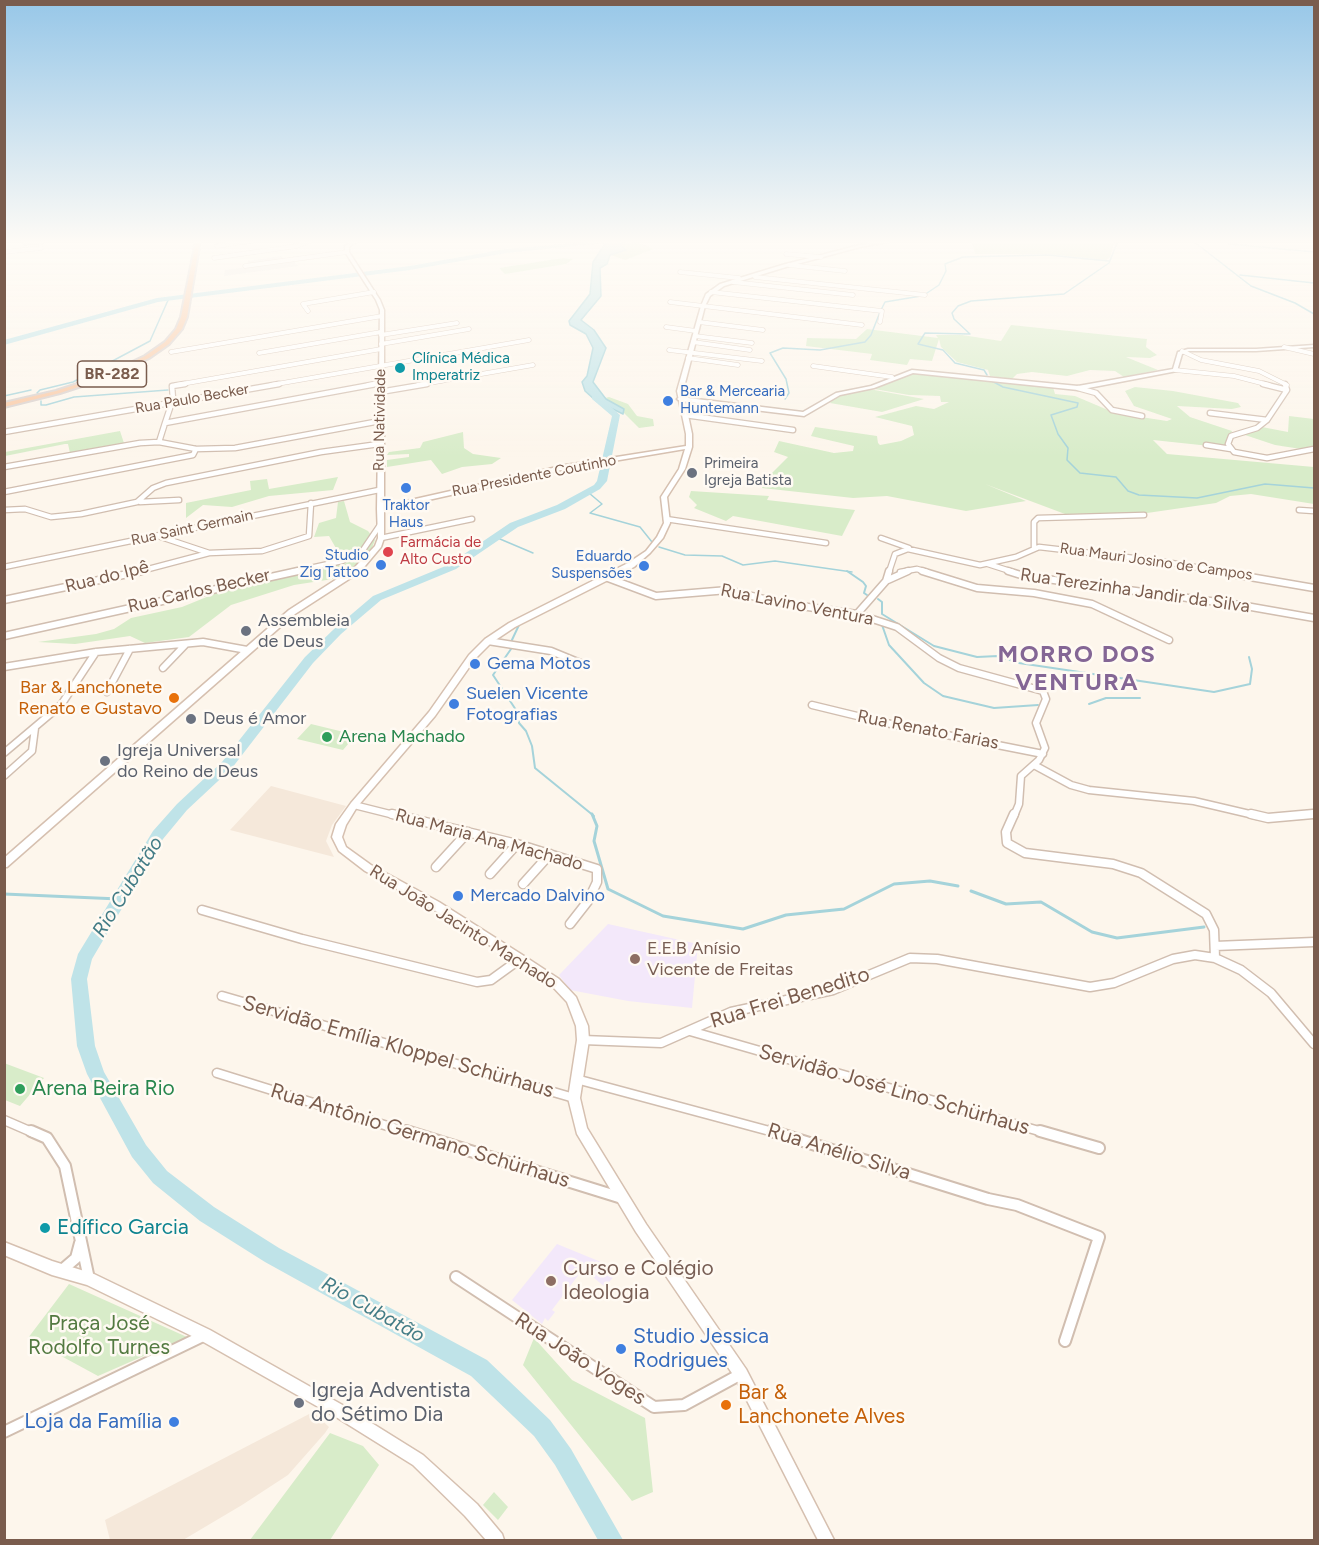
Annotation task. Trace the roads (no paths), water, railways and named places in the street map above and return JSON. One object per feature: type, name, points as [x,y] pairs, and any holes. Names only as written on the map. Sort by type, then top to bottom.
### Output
[{"type":"highway","name":"BR-282","points":[[4,405],[90,383],[147,357],[167,343],[179,328],[183,313]]},
{"type":"main road","points":[[689,447],[690,434],[680,399],[689,355],[701,313]]},
{"type":"main road","name":"Rua Natividade","points":[[381,316],[379,444],[381,538]]},
{"type":"main road","name":"Rua Presidente Coutinho","points":[[380,509],[582,464],[689,447]]},
{"type":"main road","name":"Rua João Jacinto Machado","points":[[689,447],[682,469],[664,497],[666,519],[662,536],[652,548],[609,578],[512,625],[488,641],[472,657],[440,705],[354,805],[338,831],[337,841],[342,849],[368,868],[435,906],[520,959],[555,982],[570,996],[580,1016],[583,1040],[574,1098],[581,1130],[622,1198],[741,1374],[826,1540]]},
{"type":"main road","points":[[4,864],[247,650],[299,607],[367,562],[378,548],[381,538]]},
{"type":"main road","points":[[4,1248],[89,1279],[205,1335],[418,1460],[471,1510],[496,1540]]},
{"type":"street","points":[[762,313],[862,325]]},
{"type":"street","points":[[880,322],[882,313]]},
{"type":"street","points":[[171,352],[381,316]]},
{"type":"street","points":[[699,322],[763,330]]},
{"type":"street","points":[[259,353],[457,323]]},
{"type":"street","points":[[666,327],[750,350]]},
{"type":"street","points":[[159,442],[171,402],[172,386],[469,329]]},
{"type":"street","points":[[695,336],[752,343]]},
{"type":"street","name":"Rua Paulo Becker","points":[[4,432],[529,340]]},
{"type":"street","points":[[1182,351],[1201,348],[1251,351],[1314,346]]},
{"type":"street","points":[[1284,347],[1314,354]]},
{"type":"street","points":[[669,350],[738,364]]},
{"type":"street","points":[[1175,370],[1182,351]]},
{"type":"street","points":[[1182,351],[1200,360],[1261,372],[1285,383],[1287,390],[1267,420],[1257,428],[1232,436],[1228,443],[1231,449]]},
{"type":"street","points":[[689,355],[762,361]]},
{"type":"street","points":[[380,392],[533,365]]},
{"type":"street","points":[[813,366],[892,377]]},
{"type":"street","points":[[680,399],[804,414],[838,394],[872,387],[907,371],[922,370],[1078,388],[1096,393],[1112,410],[1142,416]]},
{"type":"street","points":[[1078,388],[1175,370],[1234,376],[1287,390]]},
{"type":"street","points":[[165,423],[380,382]]},
{"type":"street","points":[[1210,412],[1267,420]]},
{"type":"street","points":[[685,415],[793,430]]},
{"type":"street","points":[[4,492],[211,450],[235,448],[380,421]]},
{"type":"street","points":[[4,467],[118,445],[159,442],[211,450]]},
{"type":"street","points":[[137,502],[153,488],[166,483],[321,452],[379,444]]},
{"type":"street","points":[[1206,445],[1231,449],[1240,455],[1267,458],[1314,449]]},
{"type":"street","points":[[182,455],[184,447]]},
{"type":"street","points":[[192,454],[196,449]]},
{"type":"street","points":[[173,458],[196,449]]},
{"type":"street","name":"Rua Saint Germain","points":[[4,567],[379,490]]},
{"type":"street","points":[[4,510],[25,509],[45,515],[60,516],[137,502],[179,500]]},
{"type":"street","points":[[158,536],[209,553],[259,551],[307,538],[311,532],[311,503]]},
{"type":"street","points":[[1299,510],[1314,511]]},
{"type":"street","points":[[1034,549],[1034,522],[1039,518],[1144,516]]},
{"type":"street","points":[[381,538],[472,519]]},
{"type":"street","points":[[666,519],[826,543]]},
{"type":"street","name":"Rua Carlos Becker","points":[[4,636],[342,561],[363,550],[380,525]]},
{"type":"street","name":"Rua Mauri Josino de Campos","points":[[881,538],[966,564],[988,564],[1016,557],[1034,549],[1057,547],[1160,561],[1314,588]]},
{"type":"street","points":[[886,581],[895,554],[912,549]]},
{"type":"street","name":"Rua do Ipê","points":[[4,600],[107,580],[209,553]]},
{"type":"street","name":"Rua Terezinha Jandir da Silva","points":[[988,564],[1024,576],[1240,605],[1314,618]]},
{"type":"street","points":[[857,614],[886,581],[900,572],[917,569],[977,588],[1034,593],[1084,602],[1169,640]]},
{"type":"street","name":"Rua Lavino Ventura","points":[[609,578],[656,596],[728,590],[780,603],[857,614],[897,627],[939,658],[959,668],[1044,692],[1046,699],[1036,723],[1044,743],[1043,754]]},
{"type":"street","points":[[488,641],[551,651],[585,665]]},
{"type":"street","points":[[4,666],[96,652],[186,644],[212,643],[247,650]]},
{"type":"street","points":[[163,668],[186,644]]},
{"type":"street","points":[[107,692],[130,649]]},
{"type":"street","points":[[4,753],[64,702],[96,652]]},
{"type":"street","name":"Rua Renato Farias","points":[[812,705],[886,723],[1043,754]]},
{"type":"street","points":[[4,776],[32,751],[35,728]]},
{"type":"street","points":[[1043,754],[1020,778],[1019,804],[1005,834],[1008,845],[1025,853],[1113,864],[1141,873],[1206,914],[1212,924],[1215,958]]},
{"type":"street","points":[[1034,765],[1071,785],[1085,789],[1194,801],[1268,818],[1314,814]]},
{"type":"street","name":"Rua Maria Ana Machado","points":[[354,805],[517,844],[598,871],[588,901],[570,924]]},
{"type":"street","points":[[436,867],[468,832]]},
{"type":"street","points":[[490,874],[517,844]]},
{"type":"street","points":[[523,884],[550,854]]},
{"type":"street","points":[[202,910],[302,939],[479,982],[491,980],[520,959]]},
{"type":"street","points":[[1215,946],[1314,942]]},
{"type":"street","name":"Rua Frei Benedito","points":[[583,1040],[661,1043],[743,1008],[848,985],[910,958],[937,959],[1090,987],[1126,980],[1179,957],[1203,955],[1233,965],[1271,993],[1314,1043]]},
{"type":"street","name":"Servidão Emília Kloppel Schürhaus","points":[[222,996],[574,1098]]},
{"type":"street","name":"Servidão José Lino Schürhaus","points":[[690,1032],[1099,1148]]},
{"type":"street","name":"Rua Antônio Germano Schürhaus","points":[[217,1073],[622,1198]]},
{"type":"street","name":"Rua Anélio Silva","points":[[576,1079],[778,1133],[988,1199],[1017,1205],[1099,1237],[1065,1341]]},
{"type":"street","points":[[4,1120],[47,1138],[58,1152],[65,1167],[89,1279]]},
{"type":"street","points":[[62,1271],[76,1258],[81,1241]]},
{"type":"street","name":"Rua João Voges","points":[[456,1277],[654,1407],[666,1408],[684,1404],[741,1374]]},
{"type":"street","points":[[4,1432],[205,1335]]},
{"type":"water","points":[[575,313],[587,313],[581,320],[594,330],[606,348],[593,382],[606,399],[624,409],[623,414],[596,401],[585,391],[582,382],[587,376],[593,348],[586,334],[570,325],[569,321]]},
{"type":"waterway","points":[[4,343],[110,313]]},
{"type":"waterway","points":[[40,395],[37,393],[40,390],[73,382],[150,341],[162,313]]},
{"type":"waterway","points":[[785,399],[789,393],[786,379],[770,353],[783,348],[820,350],[865,342],[871,335],[880,313]]},
{"type":"waterway","points":[[952,313],[954,319],[970,334],[925,333],[918,344],[943,350],[955,363],[984,370],[987,375]]},
{"type":"waterway","points":[[990,380],[1003,387],[1078,403],[1077,407],[1051,415],[1058,434],[1068,448],[1067,460],[1080,473],[1116,477],[1128,491],[1139,495],[1197,498],[1265,484],[1314,488]]},
{"type":"waterway","points":[[4,396],[31,390]]},
{"type":"waterway","points":[[41,401],[41,405],[46,405],[74,397],[168,390]]},
{"type":"waterway","name":"Rio Cubatão","points":[[595,397],[616,415],[602,481],[597,487],[561,507],[514,525],[452,567],[377,598],[337,632],[309,660],[227,765],[182,807],[158,835],[84,958],[79,979],[86,1046],[96,1074],[139,1151],[160,1177],[207,1214],[272,1255],[479,1368],[542,1428],[563,1457],[611,1540]]},
{"type":"waterway","points":[[589,493],[602,504],[590,513],[640,527],[652,542]]},
{"type":"waterway","points":[[497,534],[500,539],[533,553]]},
{"type":"waterway","points":[[659,547],[685,555],[722,556],[743,565],[775,561],[848,571]]},
{"type":"waterway","points":[[848,571],[852,572]]},
{"type":"waterway","points":[[848,571],[863,582],[866,586],[864,593],[867,595]]},
{"type":"waterway","points":[[878,599],[882,602],[882,614],[934,646],[977,657],[998,656],[1019,663],[1214,692],[1250,684],[1252,669],[1249,657]]},
{"type":"waterway","points":[[881,622],[889,645],[924,683],[943,696],[994,708],[1038,705]]},
{"type":"waterway","points":[[511,642],[519,625]]},
{"type":"waterway","points":[[511,649],[493,675],[518,713],[519,723],[526,731],[532,746],[535,768],[592,815]]},
{"type":"waterway","points":[[1089,704],[1106,698],[1140,698]]},
{"type":"waterway","points":[[592,815],[597,826],[594,841],[608,889],[663,916],[743,929],[786,915],[844,909],[894,884],[930,881],[958,886]]},
{"type":"waterway","points":[[971,891],[1006,904],[1041,902],[1092,932],[1117,938],[1204,927]]},
{"type":"waterway","points":[[4,894],[119,899]]},
{"type":"place","name":"Clínica Médica Imperatriz","points":[[400,368]]},
{"type":"place","name":"Bar & Mercearia Huntemann","points":[[668,401]]},
{"type":"place","name":"Primeira Igreja Batista","points":[[692,473]]},
{"type":"place","name":"Traktor Haus","points":[[406,488]]},
{"type":"place","name":"Farmácia de Alto Custo","points":[[388,552]]},
{"type":"place","name":"Studio Zig Tattoo","points":[[381,565]]},
{"type":"place","name":"Eduardo Suspensões","points":[[644,566]]},
{"type":"place","name":"Assembleia de Deus","points":[[246,631]]},
{"type":"place","name":"Gema Motos","points":[[475,664]]},
{"type":"place","name":"Bar & Lanchonete Renato e Gustavo","points":[[174,698]]},
{"type":"place","name":"Suelen Vicente Fotografias","points":[[454,704]]},
{"type":"place","name":"Deus é Amor","points":[[191,719]]},
{"type":"place","name":"Arena Machado","points":[[327,737]]},
{"type":"place","name":"Igreja Universal do Reino de Deus","points":[[105,761]]},
{"type":"place","name":"Mercado Dalvino","points":[[458,896]]},
{"type":"place","name":"E.E.B Anísio Vicente de Freitas","points":[[635,959]]},
{"type":"place","name":"Arena Beira Rio","points":[[20,1089]]},
{"type":"place","name":"Edífico Garcia","points":[[45,1228]]},
{"type":"place","name":"Curso e Colégio Ideologia","points":[[551,1281]]},
{"type":"place","name":"Studio Jessica Rodrigues","points":[[621,1349]]},
{"type":"place","name":"Igreja Adventista do Sétimo Dia","points":[[299,1403]]},
{"type":"place","name":"Bar & Lanchonete Alves","points":[[726,1405]]},
{"type":"place","name":"Loja da Família","points":[[174,1422]]},
{"type":"district","name":"MORRO DOS VENTURA","points":[[1077,669]]},
{"type":"park label","name":"Praça José Rodolfo Turnes","points":[[99,1336]]}]
